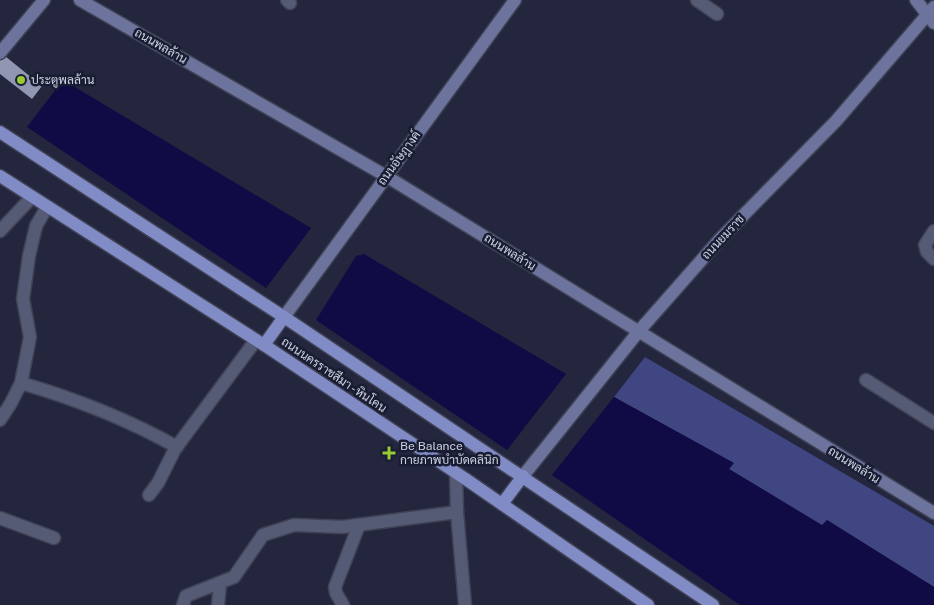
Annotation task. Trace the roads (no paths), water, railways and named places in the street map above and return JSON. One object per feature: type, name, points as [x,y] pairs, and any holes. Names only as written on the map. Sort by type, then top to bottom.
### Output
[{"type":"main road","points":[[0,132],[284,317],[713,605]]},
{"type":"main road","name":"ถนนนครราชสีมา - หินโคน","points":[[0,176],[260,342],[502,504],[648,605]]},
{"type":"main road","points":[[260,342],[284,317]]},
{"type":"main road","points":[[502,504],[523,476]]},
{"type":"street","points":[[0,53],[44,0]]},
{"type":"street","name":"ถนนพลล้าน","points":[[80,0],[386,176],[934,513]]},
{"type":"street","name":"ถนนอัษฎางค์","points":[[284,317],[515,0]]},
{"type":"street","points":[[697,0],[716,14]]},
{"type":"street","points":[[916,0],[932,15]]},
{"type":"street","name":"ถนนยมราช","points":[[523,476],[639,331],[720,239],[836,121],[932,15]]},
{"type":"street","points":[[0,231],[32,197]]},
{"type":"street","points":[[0,420],[21,383],[30,337],[23,299],[29,256],[36,226],[47,207]]},
{"type":"street","points":[[934,231],[925,245],[927,252],[934,259]]},
{"type":"street","points":[[149,495],[158,483],[177,447],[260,342]]},
{"type":"street","points":[[866,380],[934,423]]},
{"type":"street","points":[[21,383],[93,407],[127,421],[177,447]]},
{"type":"street","points":[[456,473],[457,512],[465,605]]},
{"type":"street","points":[[182,605],[186,596],[234,577],[263,535],[294,525],[342,527],[457,512]]},
{"type":"street","points":[[0,518],[54,538]]},
{"type":"street","points":[[343,605],[336,593],[335,587],[359,525]]},
{"type":"street","points":[[218,605],[220,584]]},
{"type":"place","name":"ประตูพลล้าน","points":[[21,80]]},
{"type":"place","name":"Be Balance กายภาพบำบัดคลินิก","points":[[389,453]]}]
